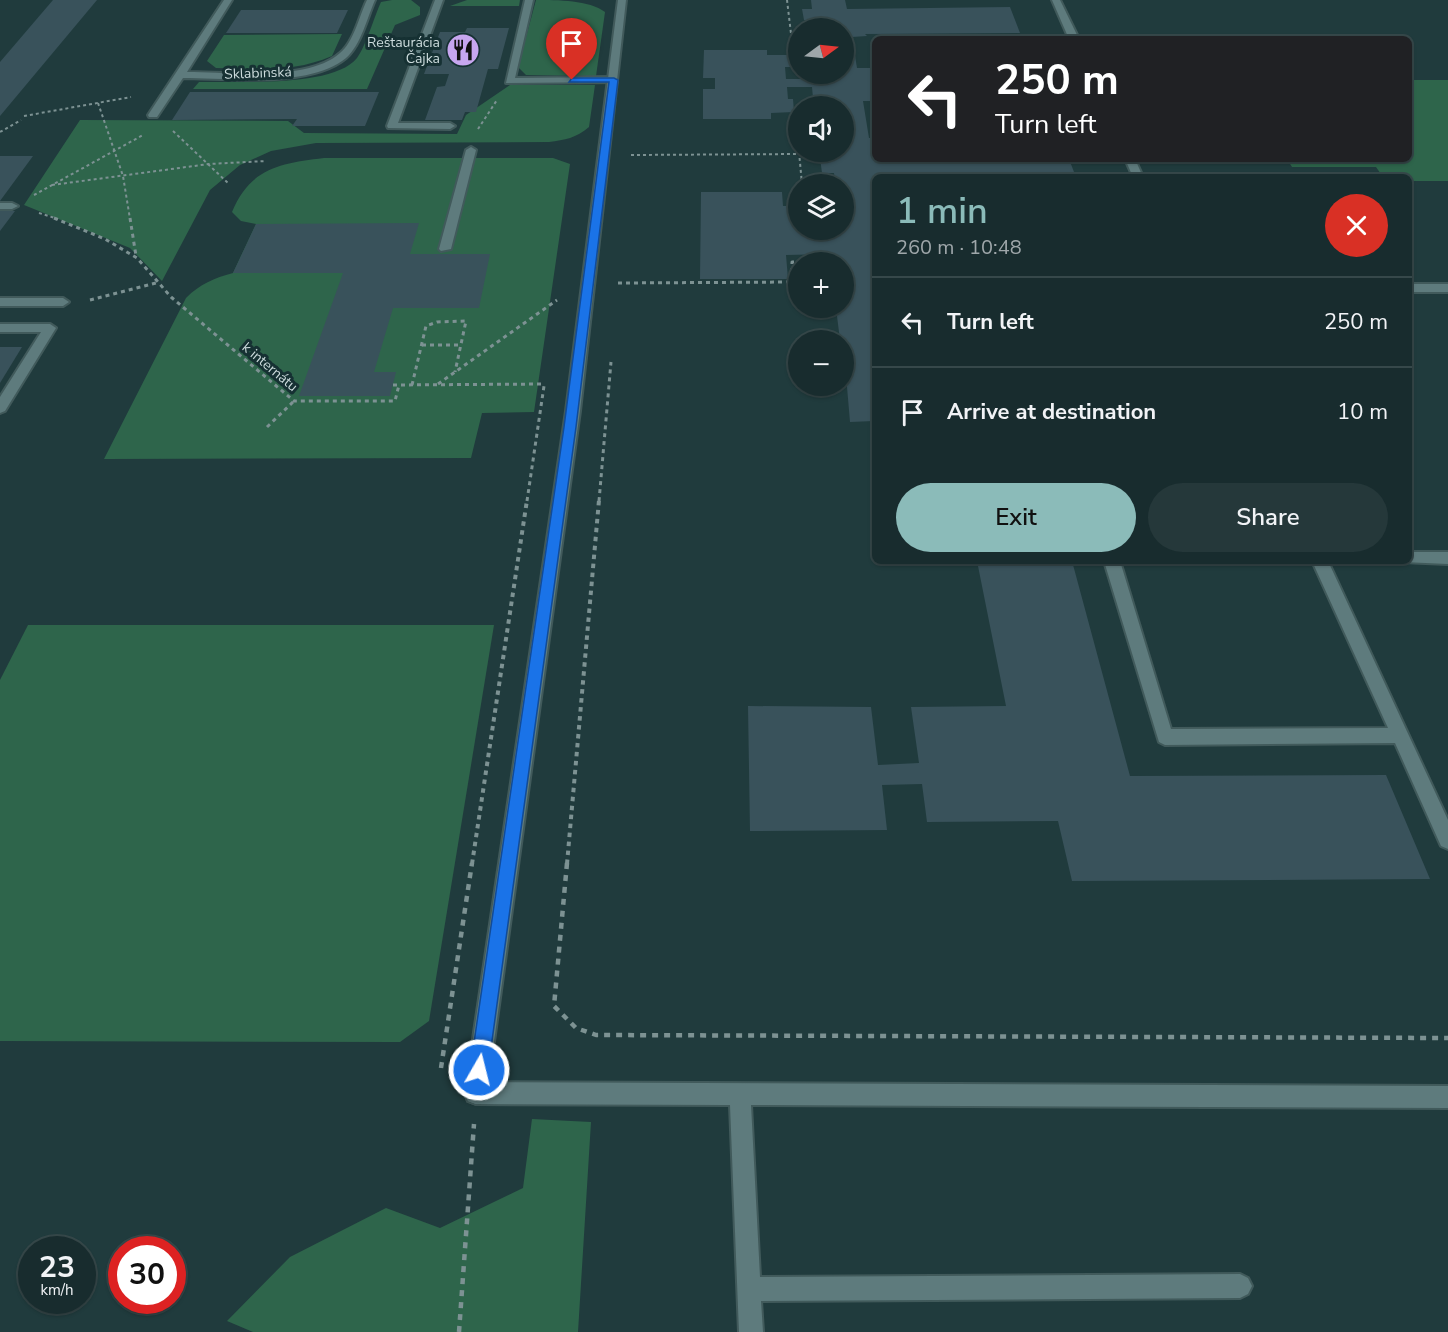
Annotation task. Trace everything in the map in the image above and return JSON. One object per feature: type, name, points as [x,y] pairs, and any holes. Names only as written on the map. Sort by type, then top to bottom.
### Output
[{"type":"street","points":[[153,115],[228,0]]},
{"type":"street","name":"Sklabinská","points":[[180,75],[283,75],[316,69],[344,55],[371,0]]},
{"type":"street","points":[[439,0],[392,126],[450,126]]},
{"type":"street","points":[[529,0],[509,81],[614,80]]},
{"type":"street","points":[[622,0],[570,427],[476,1094],[1448,1097]]},
{"type":"street","points":[[1056,0],[1073,36]]},
{"type":"street","points":[[445,249],[471,150]]},
{"type":"street","points":[[0,206],[12,206]]},
{"type":"street","points":[[1412,288],[1448,288]]},
{"type":"street","points":[[0,302],[63,302]]},
{"type":"street","points":[[0,328],[50,328],[0,408]]},
{"type":"street","points":[[1412,558],[1448,558]]},
{"type":"street","points":[[1113,564],[1165,737],[1401,735]]},
{"type":"street","points":[[1321,564],[1448,840]]},
{"type":"street","points":[[740,1095],[751,1289],[751,1332]]},
{"type":"street","points":[[751,1289],[1240,1286]]},
{"type":"path","points":[[787,0],[789,18]]},
{"type":"path","points":[[477,130],[509,81]]},
{"type":"path","points":[[98,103],[116,149],[123,176],[136,257]]},
{"type":"path","points":[[0,132],[21,120]]},
{"type":"path","points":[[172,130],[229,184]]},
{"type":"path","points":[[12,206],[145,134]]},
{"type":"path","points":[[629,166],[631,143]]},
{"type":"path","points":[[630,155],[788,153]]},
{"type":"path","points":[[48,186],[210,164],[266,160]]},
{"type":"path","points":[[12,206],[44,214],[85,231],[136,257]]},
{"type":"path","name":"k internátu","points":[[136,257],[156,283],[171,297],[294,401],[395,401],[399,385]]},
{"type":"path","points":[[617,294],[619,271]]},
{"type":"path","points":[[618,283],[788,282]]},
{"type":"path","points":[[63,302],[99,299],[156,283]]},
{"type":"path","points":[[556,310],[558,290]]},
{"type":"path","points":[[437,385],[557,299]]},
{"type":"path","points":[[412,385],[426,326],[437,322],[466,321],[455,372]]},
{"type":"path","points":[[422,345],[461,345]]},
{"type":"path","points":[[612,354],[554,1006],[576,1028],[596,1035],[1448,1038]]},
{"type":"path","points":[[441,1068],[546,374]]},
{"type":"path","points":[[393,385],[544,384]]},
{"type":"path","points":[[267,427],[294,401]]},
{"type":"path","points":[[459,1332],[476,1094]]},
{"type":"green space","points":[[411,0],[420,7],[420,15],[395,25],[367,89],[193,89],[199,82],[306,79],[345,68],[360,53],[381,2]]},
{"type":"green space","points":[[467,0],[520,0],[519,6],[450,6]]},
{"type":"green space","points":[[536,0],[582,3],[605,12],[596,76],[526,75],[518,67]]},
{"type":"green space","points":[[342,34],[332,56],[289,68],[216,68],[207,61],[224,35]]},
{"type":"green space","points":[[1412,80],[1448,80],[1448,181],[1412,181],[1412,174],[1381,174],[1376,167],[1292,167],[1289,162],[1412,162]]},
{"type":"green space","points":[[510,85],[595,85],[589,127],[570,138],[549,142],[316,143],[271,151],[240,165],[210,190],[162,281],[130,248],[24,205],[80,120],[288,121],[304,133],[457,134],[466,115]]},
{"type":"green space","points":[[324,158],[553,158],[570,164],[534,412],[482,413],[471,458],[104,459],[186,298],[208,282],[233,273],[256,224],[241,221],[232,212],[239,197],[258,177],[269,170],[294,162]]},
{"type":"green space","points":[[28,625],[494,625],[429,1021],[400,1042],[0,1041],[0,680]]},
{"type":"green space","points":[[532,1119],[591,1122],[578,1332],[253,1332],[227,1321],[290,1257],[386,1208],[440,1228],[523,1188]]},
{"type":"building","points":[[53,0],[97,0],[0,116],[0,62]]},
{"type":"building","points":[[811,0],[845,0],[847,9],[1010,7],[1020,33],[865,34],[867,36],[854,37],[854,18],[804,18],[802,9],[812,9]]},
{"type":"building","points":[[241,10],[348,10],[337,33],[226,33]]},
{"type":"building","points":[[467,28],[509,28],[498,69],[488,69],[476,112],[465,112],[462,120],[425,120],[437,87],[445,86],[449,74],[424,74],[440,32],[465,32]]},
{"type":"building","points":[[854,49],[857,68],[872,68],[872,101],[863,101],[869,138],[872,138],[872,162],[1070,162],[1074,172],[872,174],[872,421],[850,422],[848,396],[854,396],[854,330],[839,330],[837,318],[854,318],[854,252],[788,252],[786,255],[788,279],[700,279],[701,192],[782,192],[783,206],[788,206],[788,240],[854,240],[854,174],[822,173],[821,162],[854,162],[854,96],[813,96],[812,87],[787,87],[788,112],[771,113],[771,119],[703,119],[703,89],[715,89],[715,78],[703,78],[704,50],[767,50],[767,55],[788,55],[788,67],[785,67],[786,79],[788,79],[788,84],[854,84]]},
{"type":"building","points":[[190,92],[379,92],[365,126],[292,126],[297,119],[172,120]]},
{"type":"building","points":[[0,156],[33,156],[0,201]]},
{"type":"building","points":[[0,211],[15,211],[0,231]]},
{"type":"building","points":[[419,223],[410,254],[490,254],[479,308],[393,308],[374,372],[396,372],[390,396],[299,396],[343,273],[233,273],[256,224]]},
{"type":"building","points":[[0,347],[22,347],[0,383]]},
{"type":"building","points":[[978,564],[1073,564],[1130,776],[1386,775],[1430,879],[1072,881],[1058,821],[927,822],[922,784],[882,785],[887,830],[750,831],[748,706],[871,707],[878,765],[919,763],[911,707],[1006,706]]},
{"type":"place","name":"Reštaurácia Čajka","points":[[463,50]]},
{"type":"route","points":[[479,1070],[570,427],[614,80],[572,80]]}]
